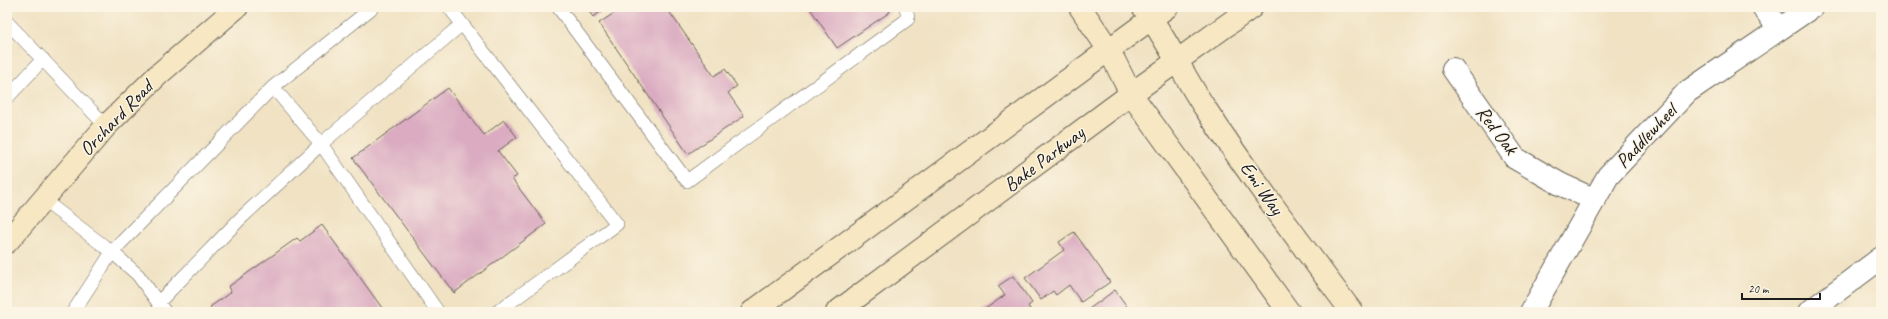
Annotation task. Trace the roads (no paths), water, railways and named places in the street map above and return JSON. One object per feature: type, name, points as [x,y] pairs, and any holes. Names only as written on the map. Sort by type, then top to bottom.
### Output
[{"type":"street","name":"Orchard Road","points":[[7,242],[42,199],[106,126],[159,74],[237,7]]},
{"type":"street","points":[[1080,7],[1109,50],[1130,94],[1289,312]]},
{"type":"street","name":"Bake Parkway","points":[[837,312],[1130,94],[1252,7]]},
{"type":"street","points":[[1763,7],[1779,29]]},
{"type":"street","name":"Paddlewheel","points":[[1531,312],[1608,176],[1687,92],[1812,7]]},
{"type":"street","points":[[752,312],[1109,50],[1154,11]]},
{"type":"street","name":"Emi Way","points":[[1154,11],[1178,60],[1204,107],[1272,204],[1352,312]]},
{"type":"street","name":"Red Oak","points":[[1452,69],[1515,158],[1560,184],[1595,200]]},
{"type":"street","points":[[1809,312],[1881,258]]},
{"type":"lane","points":[[73,312],[112,252],[273,87],[373,7]]},
{"type":"lane","points":[[449,7],[617,224],[497,312]]},
{"type":"lane","points":[[558,7],[687,181],[908,19],[906,7]]},
{"type":"lane","points":[[7,22],[106,126]]},
{"type":"lane","points":[[42,199],[112,252],[138,276],[161,308],[240,219],[321,144],[462,24]]},
{"type":"lane","points":[[7,98],[43,59]]},
{"type":"lane","points":[[273,87],[321,144],[438,312]]}]
